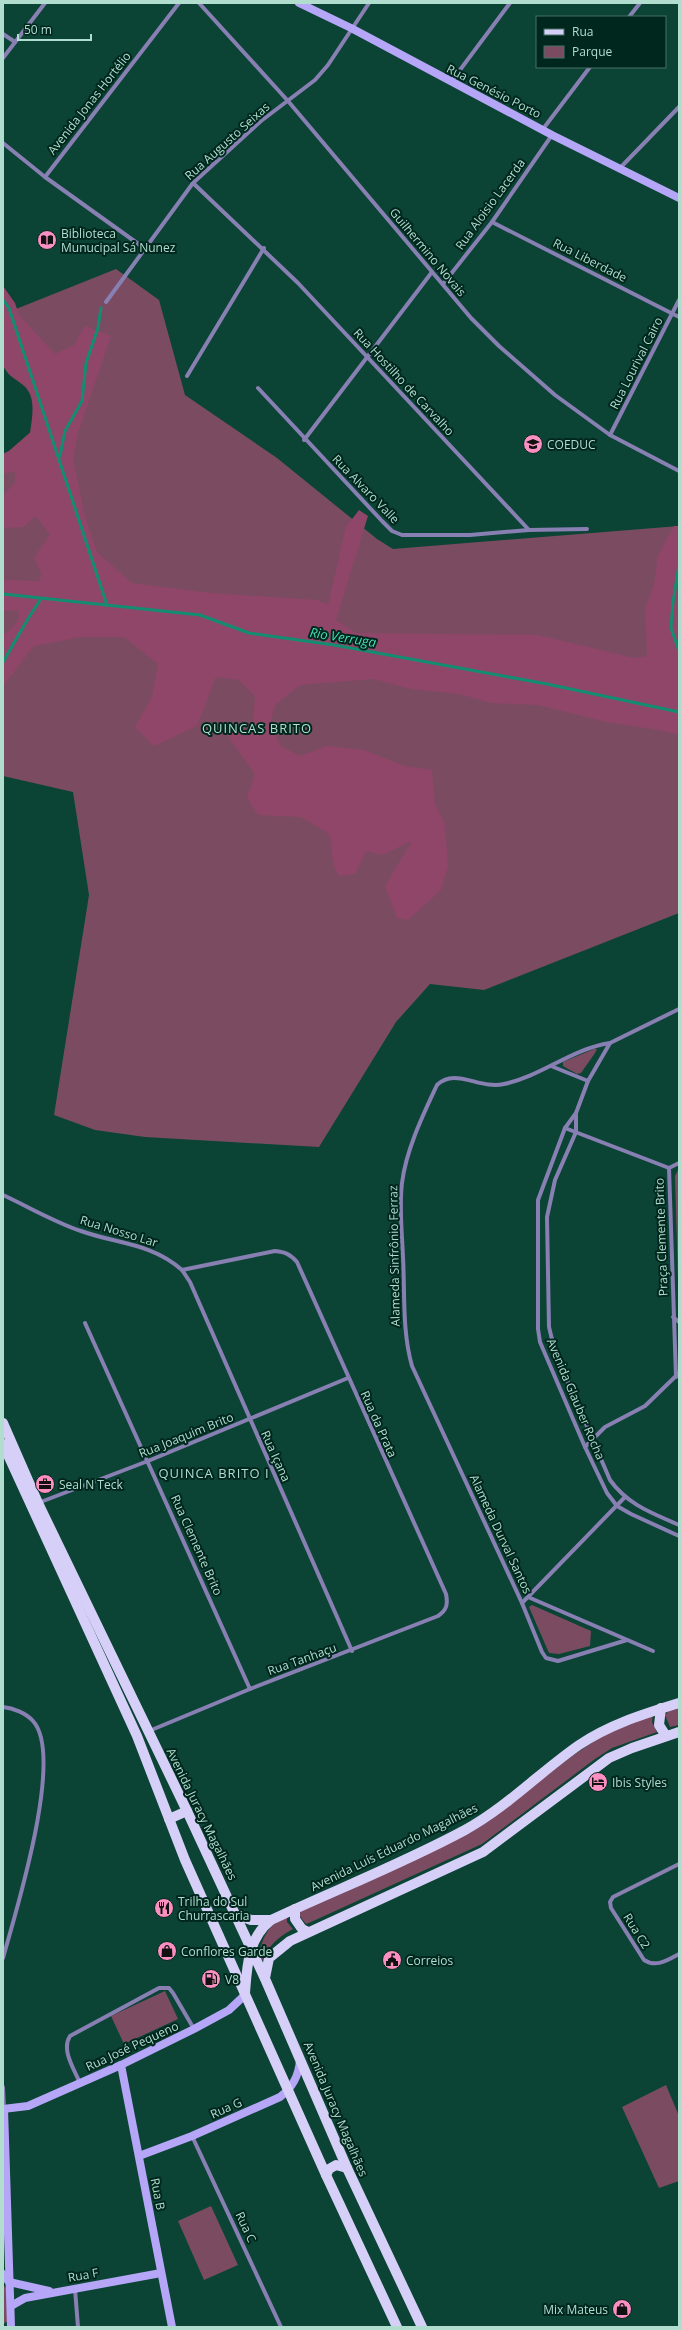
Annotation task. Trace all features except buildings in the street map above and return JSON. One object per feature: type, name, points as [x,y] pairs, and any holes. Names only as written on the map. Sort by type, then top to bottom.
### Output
[{"type":"main road","name":"Rua Genésio Porto","points":[[299,3],[351,28],[552,135],[679,198]]},
{"type":"main road","name":"Avenida Juracy Magalhães","points":[[3,1423],[35,1504],[137,1736],[185,1860],[326,2175],[397,2327]]},
{"type":"main road","name":"Avenida Juracy Magalhães","points":[[3,1444],[35,1504],[187,1811],[265,1978],[347,2168],[422,2327]]},
{"type":"main road","name":"Avenida Luís Eduardo Magalhães","points":[[251,1948],[263,1926],[271,1920],[465,1830],[520,1793],[579,1745],[605,1729],[629,1718],[679,1703]]},
{"type":"main road","points":[[661,1708],[659,1725],[666,1736]]},
{"type":"main road","points":[[265,1978],[266,1965],[275,1951],[308,1932],[483,1852],[609,1758],[679,1732]]},
{"type":"main road","points":[[169,1819],[187,1811]]},
{"type":"main road","points":[[295,1909],[295,1919],[302,1929],[308,1932]]},
{"type":"main road","points":[[235,1914],[251,1920],[271,1920]]},
{"type":"main road","points":[[245,1995],[251,1948]]},
{"type":"main road","name":"Rua José Pequeno","points":[[4,2109],[28,2106],[121,2065],[229,2010],[245,1995]]},
{"type":"main road","points":[[289,2090],[297,2074],[300,2057]]},
{"type":"main road","name":"Rua B","points":[[121,2065],[172,2327]]},
{"type":"main road","name":"Rua G","points":[[139,2156],[192,2136],[280,2097],[289,2090]]},
{"type":"main road","points":[[3,2326],[11,2324],[5,2231],[4,2109]]},
{"type":"main road","points":[[326,2175],[329,2169],[336,2166],[347,2168]]},
{"type":"main road","name":"Rua F","points":[[11,2306],[25,2298],[161,2272]]},
{"type":"main road","points":[[3,2274],[9,2282],[53,2292]]},
{"type":"street","points":[[3,58],[45,3]]},
{"type":"street","name":"Avenida Jonas Hortélio","points":[[45,177],[179,3]]},
{"type":"street","name":"Guilhermino Novais","points":[[199,3],[288,101],[471,318],[499,346],[555,395],[610,435],[679,471]]},
{"type":"street","name":"Rua Augusto Seixas","points":[[106,302],[193,183],[261,121],[319,75],[370,3]]},
{"type":"street","points":[[451,82],[510,3]]},
{"type":"street","points":[[630,16],[640,3]]},
{"type":"street","points":[[3,34],[15,42]]},
{"type":"street","points":[[543,129],[589,68]]},
{"type":"street","points":[[619,168],[679,107]]},
{"type":"street","name":"Rua Aloisio Lacerda","points":[[443,284],[492,222],[552,135]]},
{"type":"street","points":[[3,143],[45,177],[144,248]]},
{"type":"street","name":"Rua Hostilho de Carvalho","points":[[193,183],[264,248],[367,355],[529,530]]},
{"type":"street","name":"Rua Liberdade","points":[[492,222],[679,317]]},
{"type":"street","points":[[187,376],[264,248]]},
{"type":"street","points":[[304,440],[367,355],[432,272]]},
{"type":"street","name":"Rua Lourival Cairo","points":[[610,435],[679,300]]},
{"type":"street","name":"Rua Alvaro Valle","points":[[258,388],[304,440],[382,521],[397,534],[470,535],[529,530],[586,529]]},
{"type":"street","points":[[551,1066],[583,1050],[610,1043],[679,1009]]},
{"type":"street","name":"Avenida Glauber Rocha","points":[[610,1043],[588,1081],[576,1113],[565,1128],[538,1200],[538,1329],[540,1342],[585,1447],[607,1492],[617,1506],[648,1523],[679,1536]]},
{"type":"street","points":[[551,1066],[588,1081]]},
{"type":"street","name":"Alameda Sinfrônio Ferraz","points":[[420,1384],[412,1366],[406,1338],[401,1213],[402,1183],[419,1126],[437,1085],[442,1080],[450,1077],[458,1077],[486,1085],[502,1085],[523,1080],[551,1066]]},
{"type":"street","name":"Avenida Glauber Rocha","points":[[576,1113],[576,1132],[555,1180],[547,1217],[549,1327],[555,1352],[610,1480],[625,1497],[639,1508],[679,1525]]},
{"type":"street","points":[[565,1128],[669,1168]]},
{"type":"street","name":"Praça Clemente Brito","points":[[676,1377],[669,1168],[679,1163]]},
{"type":"street","name":"Rua Nosso Lar","points":[[3,1195],[77,1230],[95,1236],[151,1249],[170,1259],[182,1270]]},
{"type":"street","name":"Rua da Prata","points":[[182,1270],[275,1251],[291,1255],[297,1262],[446,1594]]},
{"type":"street","name":"Rua Içana","points":[[182,1270],[190,1282],[352,1651]]},
{"type":"street","points":[[673,1317],[679,1322]]},
{"type":"street","name":"Rua Clemente Brito","points":[[85,1323],[250,1689]]},
{"type":"street","points":[[585,1447],[605,1427],[645,1406],[676,1377],[679,1372]]},
{"type":"street","name":"Rua Joaquim Brito","points":[[35,1504],[148,1462],[348,1378]]},
{"type":"street","name":"Alameda Durval Santos","points":[[420,1384],[522,1603],[625,1497]]},
{"type":"street","name":"Rua Tanhaçu","points":[[148,1731],[250,1689],[352,1651],[438,1616],[445,1611],[448,1604],[446,1594]]},
{"type":"street","points":[[528,1597],[653,1651]]},
{"type":"street","points":[[522,1603],[542,1652],[551,1661],[558,1661],[627,1640]]},
{"type":"street","points":[[3,1707],[14,1709],[32,1720],[39,1731],[43,1773],[35,1836],[3,1958]]},
{"type":"street","name":"Rua C2","points":[[679,1864],[613,1897],[610,1902],[611,1908],[644,1960],[649,1964],[666,1961],[679,1954]]},
{"type":"street","name":"Rua José Pequeno","points":[[80,2083],[68,2055],[66,2041],[70,2036],[159,1988],[169,1988],[194,2029]]},
{"type":"street","points":[[3,2087],[4,2109]]},
{"type":"street","name":"Rua C","points":[[192,2136],[281,2327]]},
{"type":"street","points":[[75,2289],[78,2327]]},
{"type":"green space","points":[[116,269],[159,300],[185,395],[277,458],[377,539],[393,549],[679,526],[679,913],[484,990],[430,984],[396,1022],[319,1147],[145,1137],[95,1130],[54,1115],[89,895],[73,792],[3,776],[3,454],[9,451],[59,407],[16,309]]},
{"type":"green space","points":[[597,1049],[581,1073],[577,1074],[563,1066],[563,1062]]},
{"type":"green space","points":[[679,1168],[679,1313],[675,1176]]},
{"type":"green space","points":[[532,1605],[591,1631],[590,1646],[559,1654],[549,1653],[529,1607]]},
{"type":"green space","points":[[679,1706],[679,1725],[670,1727],[665,1715],[670,1709]]},
{"type":"green space","points":[[653,1714],[652,1722],[657,1732],[612,1748],[595,1759],[482,1844],[306,1924],[299,1915],[301,1911],[448,1841],[606,1733]]},
{"type":"green space","points":[[287,1917],[287,1922],[293,1929],[274,1942],[262,1961],[258,1954],[268,1931],[275,1923]]},
{"type":"green space","points":[[165,1991],[178,2019],[124,2044],[111,2016]]},
{"type":"green space","points":[[666,2085],[679,2116],[679,2181],[659,2188],[622,2107]]},
{"type":"green space","points":[[211,2206],[238,2265],[204,2280],[178,2221]]},
{"type":"green space","points":[[3,2285],[6,2288],[8,2321],[3,2324]]},
{"type":"shaded area","points":[[3,286],[15,303],[19,315],[55,354],[74,345],[85,326],[111,336],[78,433],[73,459],[85,516],[97,552],[132,583],[211,593],[317,600],[328,605],[346,527],[359,510],[368,516],[336,620],[356,633],[538,635],[634,658],[647,656],[645,608],[654,585],[658,555],[674,526],[679,526],[679,735],[659,730],[606,722],[538,705],[491,703],[459,694],[411,689],[374,679],[300,685],[275,705],[271,720],[280,746],[300,756],[327,746],[364,750],[404,766],[432,770],[435,804],[445,824],[448,866],[441,890],[408,920],[397,918],[385,886],[412,841],[382,855],[366,851],[355,874],[339,876],[334,866],[329,834],[301,817],[258,815],[247,798],[255,774],[230,739],[220,719],[247,736],[253,722],[255,696],[239,680],[216,677],[197,726],[154,746],[135,727],[152,697],[158,664],[124,637],[81,637],[34,646],[3,686],[3,635],[13,627],[19,618],[18,610],[3,611],[3,580],[40,581],[41,573],[34,557],[50,535],[36,516],[23,527],[3,528],[3,495],[15,483],[15,471],[3,474],[3,454],[9,451],[30,433],[32,421],[32,401],[23,385],[9,374],[3,365]]},
{"type":"waterway","points":[[3,300],[9,308],[107,605]]},
{"type":"waterway","points":[[60,456],[65,431],[82,401],[86,363],[98,328],[101,308]]},
{"type":"waterway","points":[[679,565],[673,602],[671,628],[679,651]]},
{"type":"waterway","name":"Rio Verruga","points":[[3,594],[200,615],[249,633],[334,645],[547,684],[679,712]]},
{"type":"waterway","points":[[3,662],[41,599]]},
{"type":"place","name":"Biblioteca Munucipal Sá Nunez","points":[[47,240]]},
{"type":"place","name":"COEDUC","points":[[533,444]]},
{"type":"place","name":"Seal N Teck","points":[[45,1484]]},
{"type":"place","name":"Ibis Styles","points":[[598,1782]]},
{"type":"place","name":"Trilha do Sul Churrascaria","points":[[164,1908]]},
{"type":"place","name":"Conflores Garde","points":[[167,1951]]},
{"type":"place","name":"Correios","points":[[392,1960]]},
{"type":"place","name":"V8","points":[[211,1979]]},
{"type":"place","name":"Mix Mateus","points":[[622,2309]]},
{"type":"district","name":"QUINCAS BRITO","points":[[257,728]]},
{"type":"district","name":"QUINCA BRITO I","points":[[214,1473]]}]
